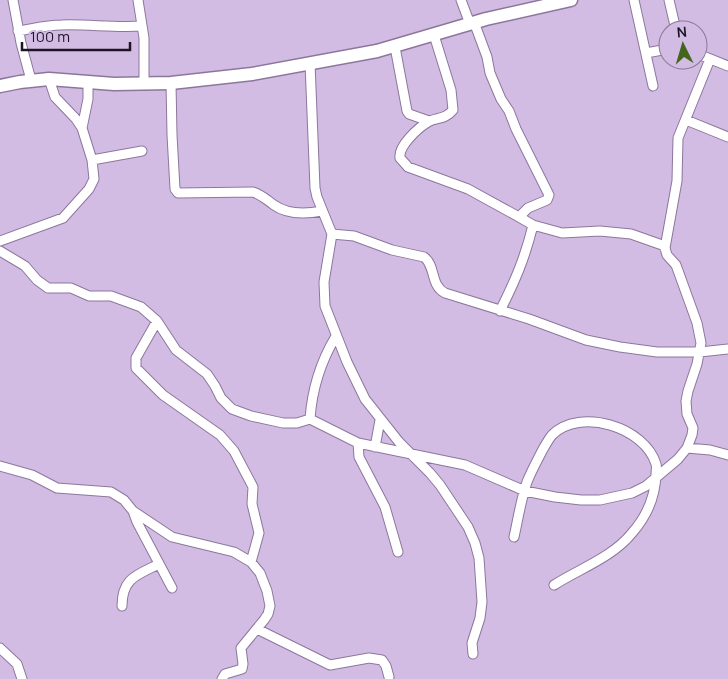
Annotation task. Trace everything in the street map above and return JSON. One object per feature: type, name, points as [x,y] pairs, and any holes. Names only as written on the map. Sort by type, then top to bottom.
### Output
[{"type":"street","points":[[13,0],[18,31],[31,80]]},
{"type":"street","points":[[138,0],[144,38],[144,83]]},
{"type":"street","points":[[461,0],[487,57],[490,73],[501,99],[509,111],[519,137],[549,195],[547,200],[528,208],[519,217]]},
{"type":"street","points":[[0,86],[31,80],[49,79],[114,84],[171,83],[244,75],[395,47],[472,23],[571,0]]},
{"type":"street","points":[[634,0],[653,86]]},
{"type":"street","points":[[669,0],[674,20]]},
{"type":"street","points":[[18,31],[59,25],[142,26]]},
{"type":"street","points":[[395,47],[407,111],[409,114],[429,121],[437,120],[452,112],[453,107],[451,90],[434,35]]},
{"type":"street","points":[[646,53],[658,51]]},
{"type":"street","points":[[0,251],[25,266],[37,280],[48,288],[71,288],[89,296],[115,298],[141,307],[157,321],[176,350],[207,374],[221,398],[232,409],[251,416],[283,423],[297,423],[310,418],[358,443],[465,465],[525,491],[581,500],[600,500],[632,493],[656,478],[687,448],[690,442],[692,428],[687,414],[686,401],[701,343],[697,323],[676,265],[665,252],[665,246],[677,182],[678,138],[710,59],[728,66]]},
{"type":"street","points":[[310,63],[315,188],[332,234],[324,291],[325,306],[336,336],[365,399],[380,420],[440,485],[468,527],[476,544],[479,558],[482,602],[480,618],[472,643],[473,654]]},
{"type":"street","points":[[0,241],[58,220],[66,215],[91,186],[94,176],[92,160],[82,128],[76,118],[55,97],[49,79]]},
{"type":"street","points":[[82,128],[88,83]]},
{"type":"street","points":[[171,83],[175,189],[178,193],[253,192],[261,195],[276,207],[286,211],[306,214],[322,211]]},
{"type":"street","points":[[686,120],[728,137]]},
{"type":"street","points":[[429,121],[416,130],[402,147],[399,155],[403,162],[417,171],[468,189],[533,225],[562,233],[600,231],[631,234],[665,246]]},
{"type":"street","points":[[92,160],[142,152]]},
{"type":"street","points":[[500,311],[517,278],[533,225]]},
{"type":"street","points":[[332,234],[354,236],[392,250],[424,257],[428,260],[436,285],[441,291],[529,319],[586,340],[658,352],[700,352],[728,349]]},
{"type":"street","points":[[157,321],[136,358],[136,368],[163,395],[220,435],[234,451],[253,486],[252,504],[259,533],[251,562]]},
{"type":"street","points":[[310,418],[320,370],[336,336]]},
{"type":"street","points":[[375,447],[380,420]]},
{"type":"street","points":[[514,537],[527,482],[550,437],[561,427],[584,421],[610,425],[635,438],[648,448],[656,465],[656,478],[655,491],[646,515],[621,545],[554,586]]},
{"type":"street","points":[[358,443],[359,458],[385,507],[398,552]]},
{"type":"street","points":[[687,448],[710,450],[728,455]]},
{"type":"street","points":[[0,466],[32,475],[57,488],[111,492],[124,500],[133,511],[172,537],[234,552],[251,562],[260,573],[270,598],[268,614],[241,648],[242,668],[224,674],[222,679]]},
{"type":"street","points":[[133,511],[172,588]]},
{"type":"street","points":[[122,606],[122,592],[129,580],[159,564]]},
{"type":"street","points":[[257,629],[330,665],[369,658],[382,660],[389,677]]},
{"type":"street","points":[[0,648],[17,664],[22,679]]}]
